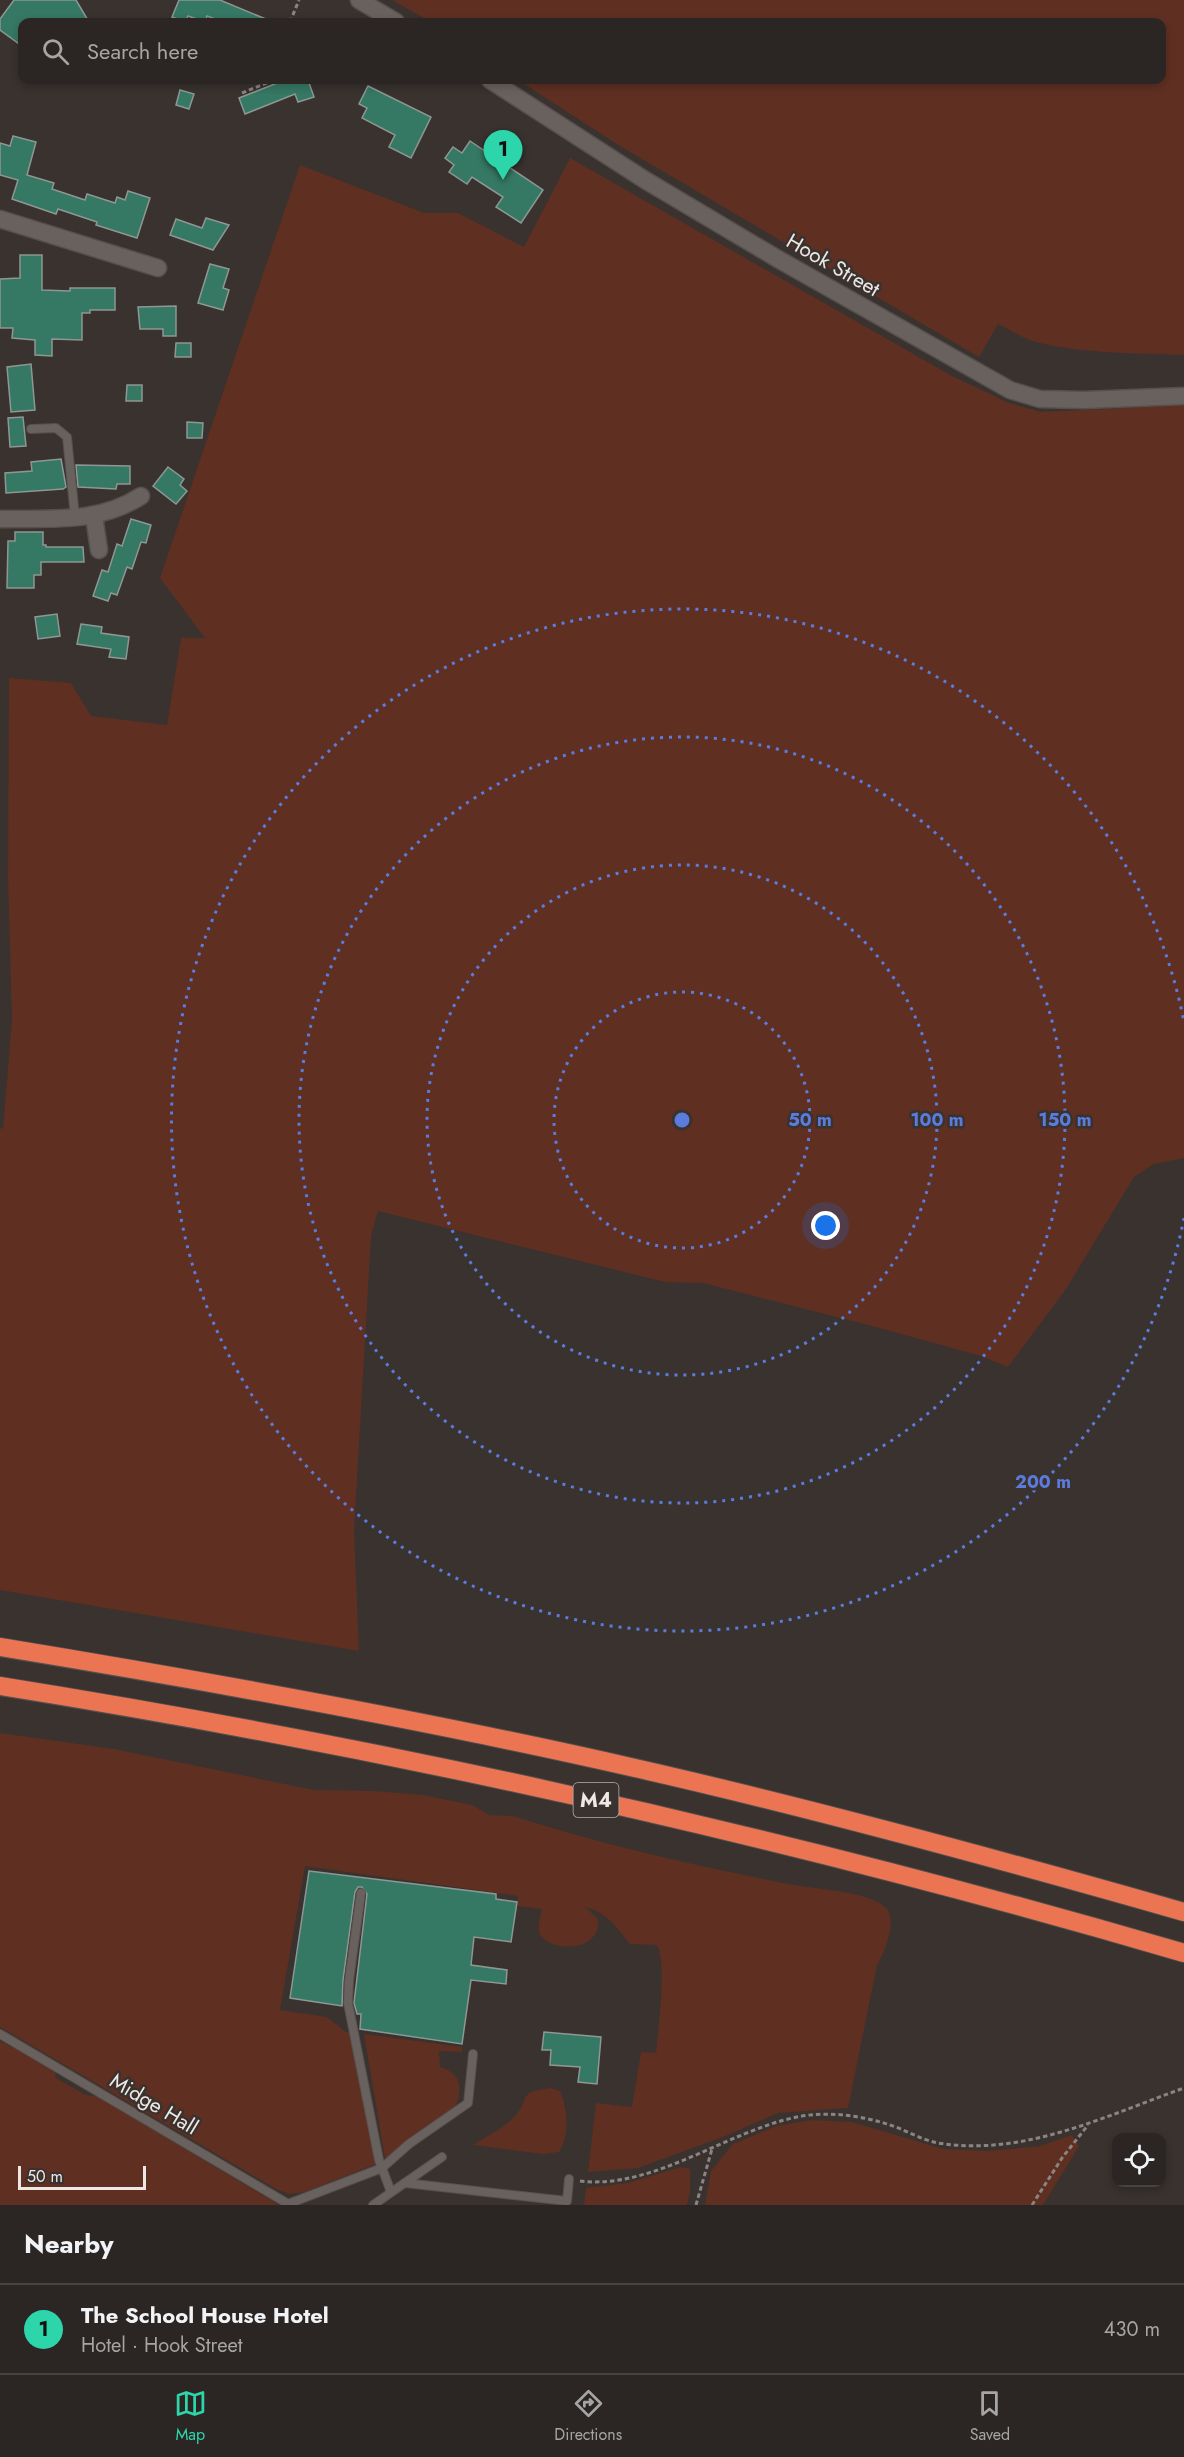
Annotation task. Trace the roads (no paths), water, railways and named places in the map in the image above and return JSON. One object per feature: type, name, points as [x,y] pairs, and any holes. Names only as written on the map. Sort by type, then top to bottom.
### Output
[{"type":"highway","name":"M4","points":[[0,1647],[278,1694],[636,1768],[819,1813],[1184,1912]]},
{"type":"highway","name":"M4","points":[[0,1686],[278,1734],[607,1802],[829,1856],[1012,1904],[1184,1953]]},
{"type":"street","points":[[359,0],[389,18]]},
{"type":"street","name":"Hook Street","points":[[496,84],[645,180],[778,260],[1010,390],[1040,399],[1084,400],[1184,396]]},
{"type":"street","points":[[0,219],[158,268]]},
{"type":"street","points":[[0,519],[94,516],[116,509],[141,496]]},
{"type":"street","points":[[94,516],[99,550]]},
{"type":"lane","points":[[31,429],[56,428],[67,437],[75,517]]},
{"type":"lane","points":[[361,1893],[348,2003],[382,2168],[391,2192]]},
{"type":"lane","name":"Midge Hall","points":[[0,2034],[289,2205]]},
{"type":"lane","points":[[289,2205],[382,2168],[409,2144],[468,2103],[473,2054]]},
{"type":"lane","points":[[373,2205],[442,2157]]},
{"type":"lane","points":[[405,2183],[567,2201],[569,2179]]},
{"type":"place","name":"The School House Hotel","points":[[503,180]]}]
